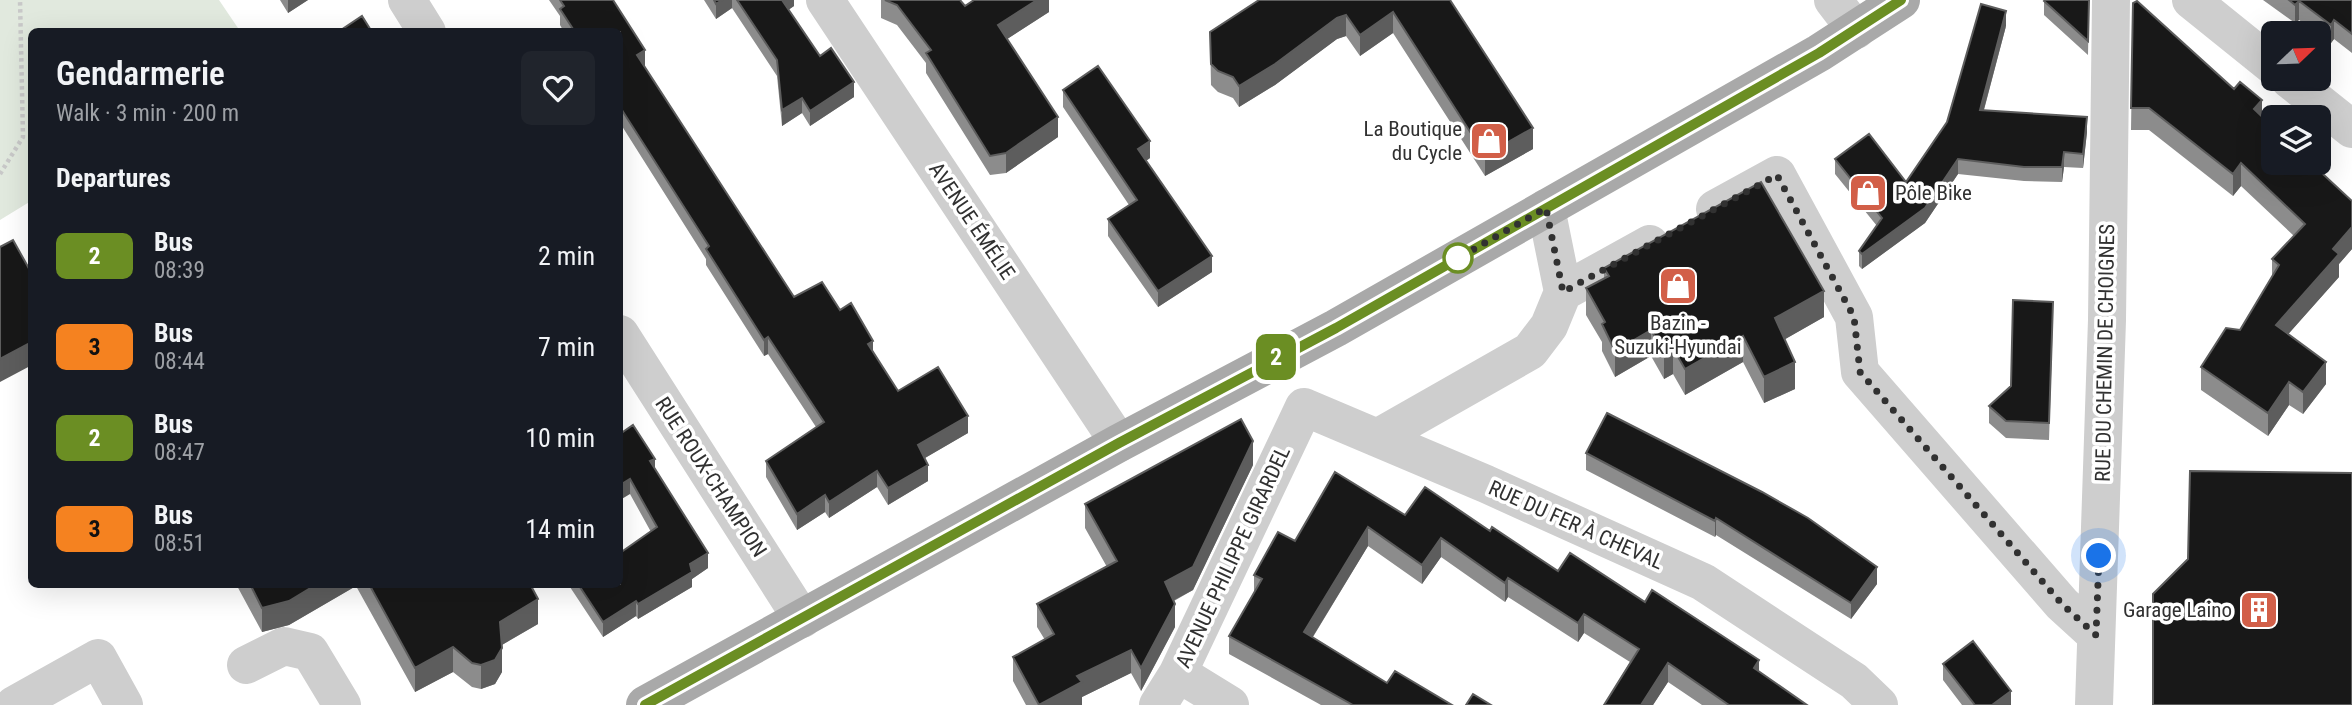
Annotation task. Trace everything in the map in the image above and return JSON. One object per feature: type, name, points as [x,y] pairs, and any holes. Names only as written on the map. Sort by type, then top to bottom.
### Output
[{"type":"main road","points":[[645,705],[1280,355],[1336,328],[1856,30],[1901,0]]},
{"type":"street","points":[[407,0],[424,28]]},
{"type":"street","name":"AVENUE ÉMÉLIE","points":[[825,0],[1119,443]]},
{"type":"street","points":[[1833,0],[1856,30]]},
{"type":"street","name":"RUE DU CHEMIN DE CHOIGNES","points":[[2094,705],[2107,320],[2111,0]]},
{"type":"street","points":[[2191,0],[2261,56]]},
{"type":"street","points":[[2304,91],[2352,129]]},
{"type":"street","points":[[1563,292],[1777,175],[1854,317],[1860,372],[2062,604],[2096,635]]},
{"type":"street","points":[[1377,438],[1530,351],[1549,326],[1563,292],[1546,208]]},
{"type":"street","name":"RUE ROUX-CHAMPION","points":[[623,339],[802,619]]},
{"type":"street","points":[[1280,355],[1299,385],[1304,407]]},
{"type":"street","name":"RUE DU FER À CHEVAL","points":[[1304,407],[1703,582],[1854,681],[1880,705]]},
{"type":"street","name":"AVENUE PHILIPPE GIRARDEL","points":[[1158,705],[1178,673],[1304,407]]},
{"type":"street","points":[[246,665],[284,646],[310,652],[342,705]]},
{"type":"street","points":[[14,705],[98,658],[124,705]]},
{"type":"street","points":[[1178,673],[1230,705]]},
{"type":"path","points":[[0,174],[23,138],[20,0]]},
{"type":"shaded area","points":[[0,0],[219,0],[238,28],[28,28],[28,203],[0,220]]},
{"type":"building","points":[[560,0],[613,0],[645,50],[637,55],[794,297],[822,282],[840,310],[851,303],[873,341],[868,344],[898,391],[938,367],[968,416],[918,445],[928,465],[888,488],[877,471],[829,502],[825,495],[797,514],[766,461],[824,422],[768,337],[764,340],[706,249],[709,246],[623,112],[623,28],[572,28],[560,9],[564,6]]},
{"type":"building","points":[[737,0],[782,0],[820,56],[831,48],[854,82],[810,111],[802,98],[782,110],[777,60]]},
{"type":"building","points":[[885,0],[960,0],[965,6],[974,0],[1037,0],[998,25],[1058,117],[1006,153],[990,156],[926,53],[931,50],[897,5]]},
{"type":"building","points":[[1259,0],[1450,0],[1533,128],[1485,155],[1393,12],[1360,35],[1346,15],[1337,18],[1275,64],[1239,86],[1233,77],[1218,71],[1211,64],[1210,32]]},
{"type":"building","points":[[2089,0],[2088,41],[2044,1]]},
{"type":"building","points":[[2289,0],[2352,0],[2352,34],[2334,20],[2331,25],[2331,21],[2326,21],[2299,1],[2295,5]]},
{"type":"building","points":[[2137,1],[2234,89],[2240,82],[2262,100],[2254,109],[2261,116],[2261,175],[2324,175],[2352,201],[2352,227],[2333,249],[2339,254],[2276,325],[2326,362],[2303,392],[2289,382],[2268,413],[2201,367],[2226,328],[2240,330],[2279,265],[2272,259],[2305,224],[2241,163],[2233,174],[2149,108],[2131,108],[2133,3]]},
{"type":"building","points":[[1981,4],[2006,11],[1980,110],[2087,117],[2083,154],[2064,152],[2062,167],[2024,167],[1958,159],[1925,208],[1862,254],[1859,251],[1882,218],[1835,159],[1869,134],[1906,182],[1947,122]]},
{"type":"building","points":[[362,16],[370,28],[344,28]]},
{"type":"building","points":[[1098,66],[1150,141],[1138,149],[1212,256],[1158,291],[1108,219],[1137,200],[1063,90]]},
{"type":"building","points":[[1761,182],[1824,291],[1775,318],[1795,362],[1764,377],[1743,336],[1685,369],[1673,348],[1664,353],[1651,330],[1615,351],[1602,324],[1605,322],[1586,288],[1609,276],[1604,268]]},
{"type":"building","points":[[13,240],[28,267],[28,344],[0,359],[0,247]]},
{"type":"building","points":[[2013,300],[2053,302],[2049,423],[2006,421],[1989,406],[2011,386]]},
{"type":"building","points":[[1607,413],[1808,518],[1877,567],[1851,603],[1716,518],[1715,521],[1586,453]]},
{"type":"building","points":[[1241,419],[1253,441],[1193,567],[1165,582],[1175,604],[1141,668],[1131,650],[1077,676],[1082,682],[1039,705],[1013,657],[1054,634],[1037,604],[1117,561],[1085,504]]},
{"type":"building","points":[[633,425],[655,459],[650,461],[708,553],[690,564],[692,572],[638,604],[636,601],[603,622],[581,588],[623,588],[623,551],[657,527],[630,479],[623,483],[623,432]]},
{"type":"building","name":"Garage Laino","points":[[2190,471],[2352,473],[2352,705],[2153,705],[2153,594],[2188,559]]},
{"type":"building","points":[[1335,472],[1405,515],[1425,487],[1490,531],[1492,527],[1558,571],[1570,553],[1645,602],[1652,590],[1759,660],[1754,668],[1807,705],[1729,705],[1668,663],[1641,705],[1604,705],[1639,649],[1584,614],[1578,623],[1508,578],[1505,583],[1441,538],[1422,565],[1368,527],[1304,632],[1387,683],[1395,671],[1452,705],[1353,705],[1229,636],[1262,579],[1254,575],[1278,532],[1295,541]]},
{"type":"building","points":[[252,588],[310,588],[289,601],[262,608]]},
{"type":"building","points":[[371,588],[532,588],[538,599],[500,622],[502,648],[495,660],[481,665],[472,663],[453,647],[415,668]]},
{"type":"building","points":[[1973,641],[2011,691],[1992,705],[1975,705],[1943,664]]},
{"type":"building","points":[[1473,694],[1491,705],[1466,705]]},
{"type":"bus line","name":"2","points":[[645,705],[1280,355],[1336,328],[1819,53],[1901,0]]},
{"type":"place","name":"La Boutique du Cycle","points":[[1489,141]]},
{"type":"place","name":"Pôle Bike","points":[[1868,193]]},
{"type":"place","name":"Bazin - Suzuki-Hyundai","points":[[1678,286]]},
{"type":"place","name":"Garage Laino","points":[[2259,610]]},
{"type":"route","points":[[1458,258],[1455,260],[1546,208],[1563,292],[1777,175],[1854,317],[1860,372],[2062,604],[2096,635],[2099,556]]}]
